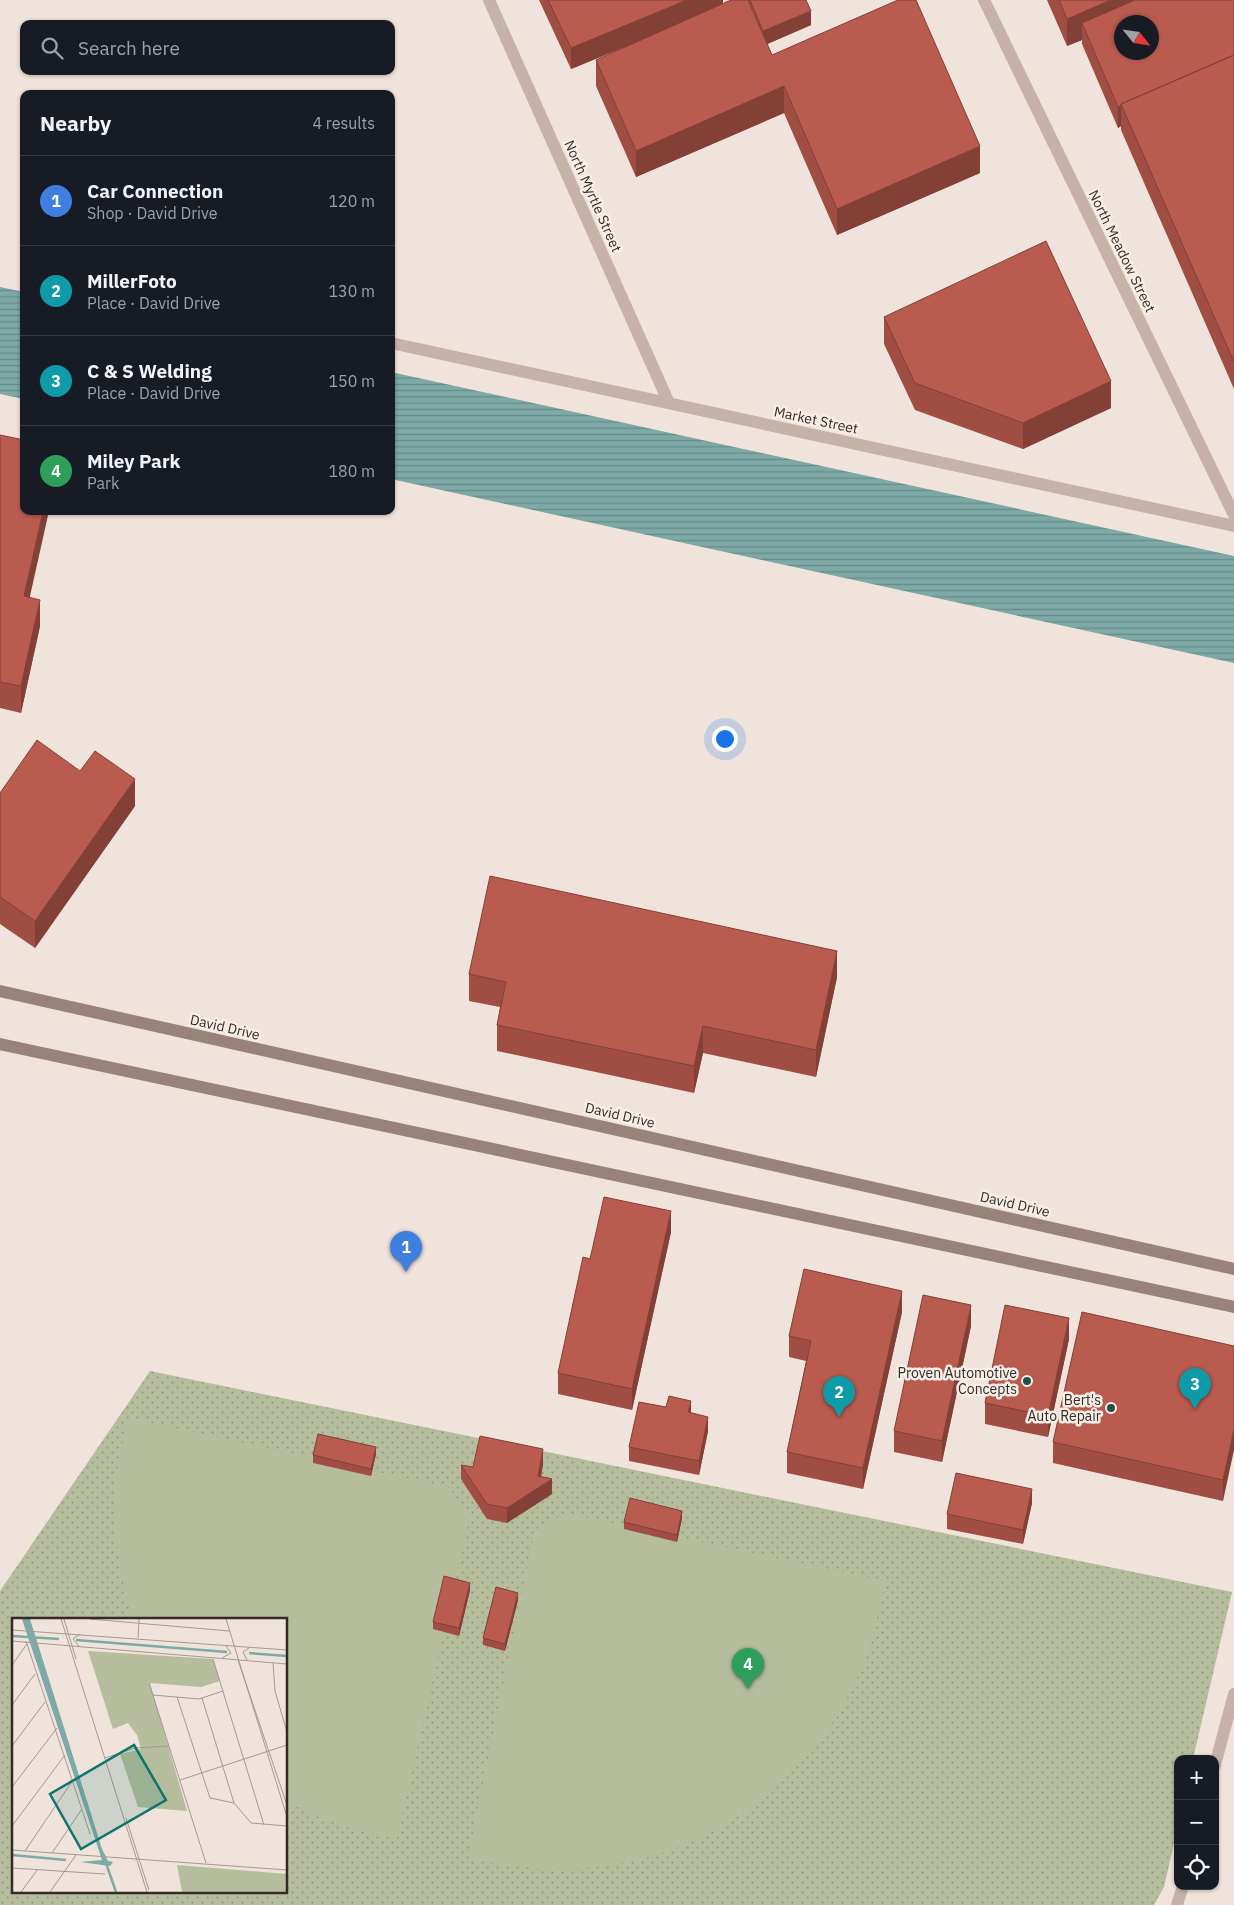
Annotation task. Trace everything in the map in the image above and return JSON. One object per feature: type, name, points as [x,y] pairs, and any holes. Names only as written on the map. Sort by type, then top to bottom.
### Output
[{"type":"main road","name":"David Drive","points":[[0,991],[1234,1268]]},
{"type":"main road","points":[[0,1044],[1234,1307]]},
{"type":"street","name":"North Myrtle Street","points":[[489,0],[668,404]]},
{"type":"street","name":"North Meadow Street","points":[[984,0],[1234,515]]},
{"type":"street","name":"Market Street","points":[[395,344],[1234,526]]},
{"type":"street","points":[[1218,1755],[1234,1694]]},
{"type":"street","points":[[1176,1905],[1182,1890]]},
{"type":"green space","points":[[150,1371],[1232,1592],[1194,1755],[1174,1755],[1174,1843],[1164,1887],[1154,1905],[0,1905],[0,1591]]},
{"type":"green space","points":[[129,1418],[448,1487],[470,1516],[397,1838],[340,1824],[288,1802],[288,1618],[133,1618],[121,1568],[115,1518],[118,1469]]},
{"type":"green space","points":[[564,1513],[885,1581],[874,1631],[863,1663],[849,1694],[836,1718],[817,1743],[769,1792],[734,1819],[704,1836],[672,1850],[639,1860],[605,1866],[571,1869],[536,1868],[468,1857],[534,1535]]},
{"type":"water","points":[[0,287],[20,291],[20,398],[0,394]]},
{"type":"water","points":[[395,373],[1234,556],[1234,663],[395,480]]},
{"type":"building","points":[[548,0],[687,0],[571,48]]},
{"type":"building","points":[[731,0],[748,0],[772,55],[898,0],[916,0],[980,146],[837,209],[784,86],[636,151],[596,60]]},
{"type":"building","points":[[750,0],[806,0],[811,11],[763,31]]},
{"type":"building","points":[[1059,0],[1111,0],[1067,19]]},
{"type":"building","points":[[1135,0],[1234,0],[1234,55],[1121,104],[1118,107],[1082,23]]},
{"type":"building","points":[[1234,55],[1234,362],[1121,104]]},
{"type":"building","points":[[1046,241],[1111,381],[1023,423],[915,383],[884,317]]},
{"type":"building","points":[[0,435],[20,439],[20,515],[42,515],[24,596],[40,600],[21,686],[0,682]]},
{"type":"building","points":[[37,740],[80,771],[95,751],[135,779],[35,921],[0,897],[0,793]]},
{"type":"building","points":[[490,876],[837,951],[816,1050],[703,1026],[694,1066],[497,1025],[506,982],[469,974]]},
{"type":"building","points":[[604,1197],[671,1211],[632,1389],[558,1373],[583,1257],[590,1259]]},
{"type":"building","points":[[804,1269],[902,1291],[863,1468],[787,1452],[811,1341],[789,1336]]},
{"type":"building","points":[[923,1295],[971,1305],[942,1441],[894,1431]]},
{"type":"building","name":"Proven Automotive Concepts","points":[[1005,1305],[1069,1318],[1048,1416],[985,1403]]},
{"type":"building","points":[[1082,1312],[1234,1346],[1234,1429],[1223,1480],[1053,1442]]},
{"type":"building","points":[[669,1396],[691,1401],[688,1412],[708,1417],[699,1461],[629,1447],[639,1402],[666,1407]]},
{"type":"building","points":[[318,1434],[376,1447],[371,1469],[313,1455]]},
{"type":"building","points":[[480,1436],[543,1449],[538,1476],[552,1479],[507,1508],[487,1504],[461,1465],[473,1467]]},
{"type":"building","points":[[956,1473],[1032,1489],[1023,1530],[947,1514]]},
{"type":"building","points":[[630,1498],[682,1511],[677,1535],[624,1522]]},
{"type":"building","points":[[444,1576],[470,1583],[459,1628],[433,1622]]},
{"type":"building","points":[[496,1587],[518,1593],[505,1644],[483,1638]]},
{"type":"place","name":"Car Connection","points":[[406,1272]]},
{"type":"place","name":"Proven Automotive Concepts","points":[[1027,1381]]},
{"type":"place","name":"Bert's Auto Repair","points":[[1111,1408]]},
{"type":"place","name":"C & S Welding","points":[[1195,1409]]},
{"type":"place","name":"MillerFoto","points":[[839,1417]]},
{"type":"place","name":"Miley Park","points":[[748,1689]]}]
